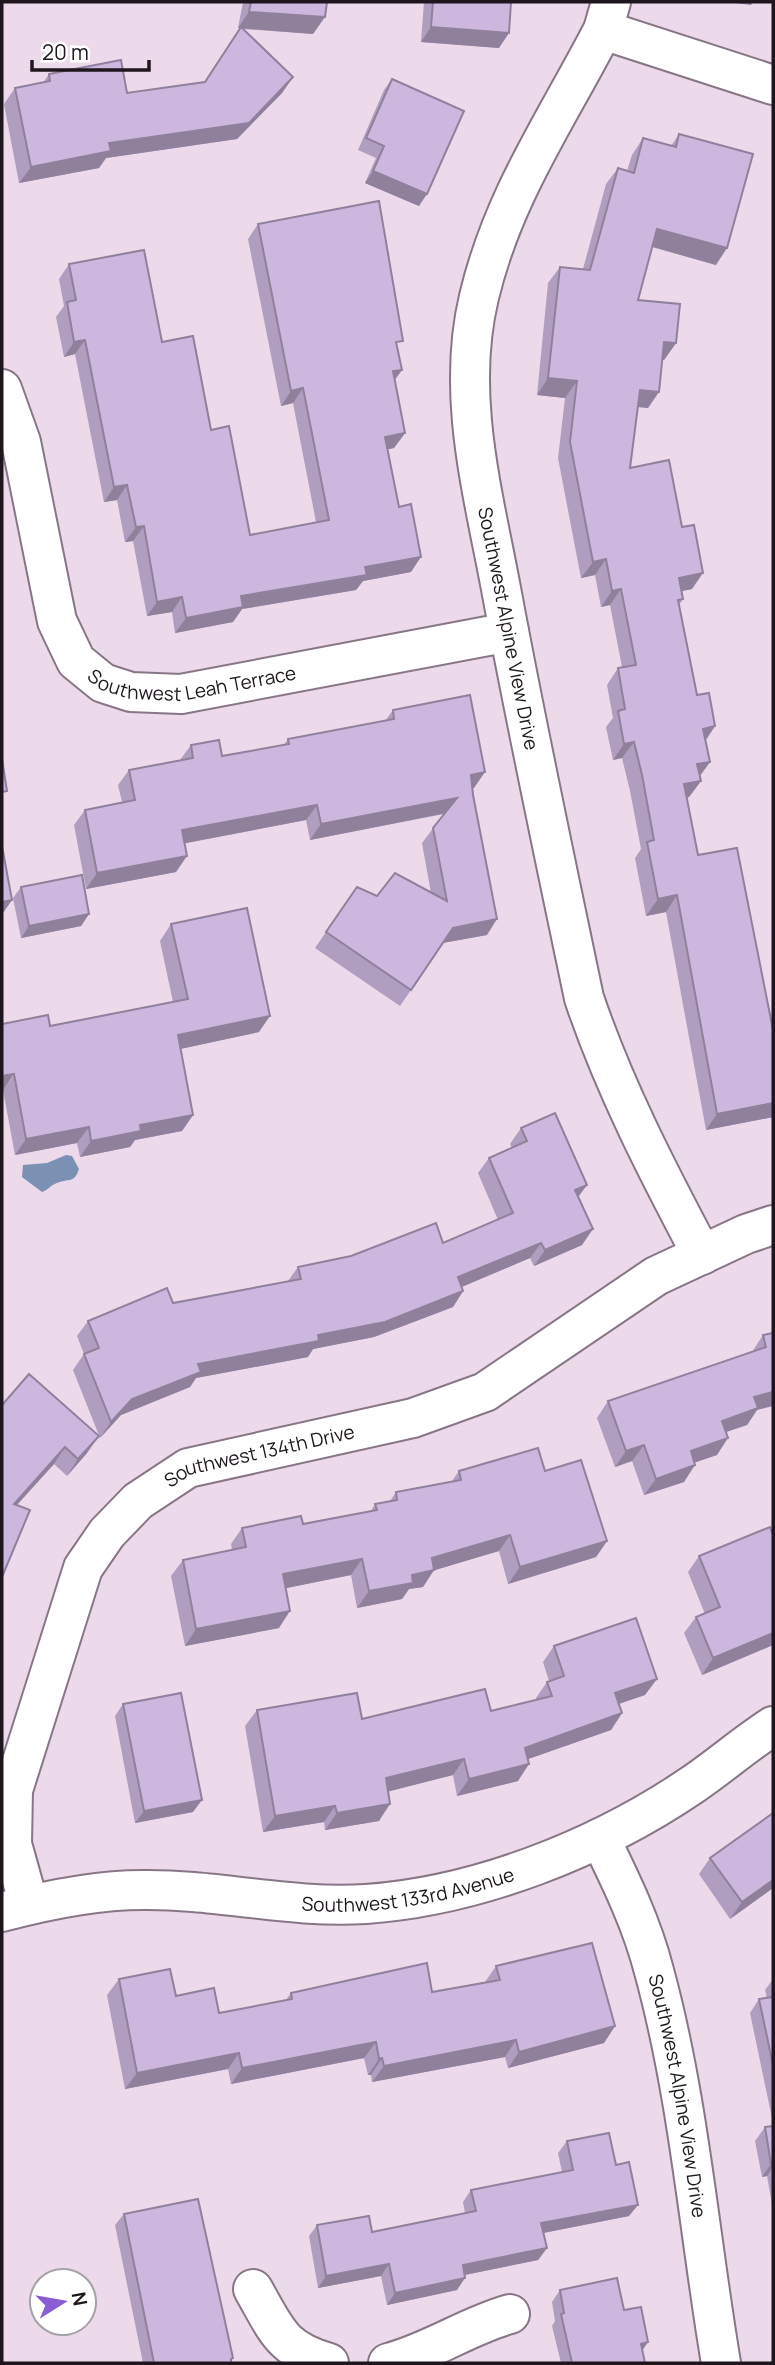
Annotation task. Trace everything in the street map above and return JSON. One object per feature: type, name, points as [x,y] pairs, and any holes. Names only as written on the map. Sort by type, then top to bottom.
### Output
[{"type":"street","points":[[607,16],[773,85]]},
{"type":"street","name":"Southwest Alpine View Drive","points":[[607,16],[515,189],[495,238],[478,299],[471,344],[469,388],[473,434],[509,632],[584,998],[596,1035],[673,1201],[702,1255]]},
{"type":"street","name":"Southwest Leah Terrace","points":[[2,389],[21,442],[57,621],[76,661],[103,683],[131,692],[181,694],[509,632]]},
{"type":"street","name":"Southwest 134th Drive","points":[[15,1908],[13,1790],[83,1568],[107,1533],[138,1501],[188,1468],[413,1418],[485,1392],[656,1276],[773,1225]]},
{"type":"street","name":"Southwest 133rd Avenue","points":[[15,1908],[143,1890],[320,1904],[366,1904],[425,1895],[559,1857],[600,1838],[692,1785],[773,1726]]},
{"type":"street","name":"Southwest Alpine View Drive","points":[[600,1838],[630,1899],[654,1969],[675,2055],[721,2363]]},
{"type":"street","points":[[253,2289],[279,2335],[300,2354],[329,2363]]},
{"type":"street","points":[[388,2363],[412,2357],[477,2323],[510,2314]]},
{"type":"water","points":[[66,1155],[72,1156],[79,1169],[73,1179],[55,1184],[42,1192],[22,1177],[23,1165],[47,1163]]},
{"type":"building","points":[[251,2],[327,2],[325,17],[249,12]]},
{"type":"building","points":[[433,2],[511,2],[509,33],[431,27]]},
{"type":"building","points":[[241,27],[293,77],[249,123],[109,143],[111,151],[31,167],[15,88],[50,81],[49,74],[121,60],[127,93],[205,82]]},
{"type":"building","points":[[392,79],[464,111],[427,194],[373,171],[384,146],[366,138]]},
{"type":"building","points":[[679,134],[753,154],[727,248],[657,229],[638,300],[680,304],[676,343],[664,342],[659,392],[640,390],[630,468],[669,460],[682,527],[694,525],[703,573],[679,578],[683,599],[678,600],[697,695],[709,693],[715,726],[703,729],[710,762],[697,764],[701,781],[684,784],[698,855],[737,848],[773,1030],[773,1103],[717,1114],[677,895],[658,899],[647,842],[654,840],[642,775],[634,742],[624,744],[618,711],[625,709],[618,668],[636,665],[621,589],[612,591],[606,559],[593,562],[570,442],[577,381],[548,378],[560,267],[590,270],[618,168],[634,173],[643,138],[676,147]]},
{"type":"building","points":[[379,201],[403,341],[396,342],[402,370],[393,371],[405,433],[385,437],[399,507],[411,504],[421,557],[365,567],[367,575],[241,596],[243,607],[186,618],[182,597],[157,602],[144,526],[136,527],[127,485],[114,487],[85,340],[74,342],[67,302],[76,300],[69,264],[144,250],[162,342],[193,336],[211,430],[229,426],[250,535],[329,520],[303,388],[291,391],[258,224]]},
{"type":"building","points":[[470,695],[485,772],[471,775],[473,795],[497,919],[453,928],[411,990],[326,932],[357,887],[377,896],[395,873],[447,901],[433,828],[457,798],[321,824],[317,805],[182,830],[187,856],[97,873],[85,810],[135,800],[129,770],[193,758],[191,745],[219,740],[222,756],[289,744],[288,739],[394,719],[393,710]]},
{"type":"building","points":[[2,759],[7,791],[2,792]]},
{"type":"building","points":[[2,846],[12,900],[2,902]]},
{"type":"building","points":[[82,875],[89,914],[29,926],[21,887]]},
{"type":"building","points":[[247,908],[270,1016],[178,1035],[193,1115],[140,1125],[141,1131],[91,1141],[89,1127],[26,1139],[14,1074],[2,1076],[2,1024],[48,1015],[50,1026],[188,999],[171,924]]},
{"type":"building","points":[[555,1113],[587,1185],[575,1190],[593,1229],[545,1250],[541,1243],[458,1277],[463,1291],[385,1322],[318,1335],[319,1341],[198,1364],[201,1372],[132,1399],[111,1422],[84,1354],[99,1348],[88,1321],[167,1288],[173,1303],[301,1279],[298,1267],[351,1256],[436,1223],[443,1243],[513,1213],[489,1158],[527,1141],[521,1128]]},
{"type":"building","points":[[773,1333],[773,1392],[754,1397],[758,1408],[722,1421],[728,1438],[691,1451],[695,1465],[656,1479],[644,1445],[626,1451],[608,1401],[766,1347],[763,1335]]},
{"type":"building","points":[[29,1374],[99,1436],[78,1459],[65,1447],[14,1504],[30,1510],[2,1577],[2,1405]]},
{"type":"building","points":[[538,1448],[545,1471],[581,1460],[607,1541],[520,1567],[510,1535],[432,1558],[434,1570],[412,1575],[413,1583],[369,1591],[362,1559],[283,1574],[290,1611],[196,1629],[183,1560],[246,1547],[242,1528],[301,1516],[303,1524],[377,1510],[375,1504],[397,1500],[396,1492],[461,1480],[459,1471]]},
{"type":"building","points":[[770,1527],[773,1535],[773,1633],[713,1658],[696,1617],[720,1607],[699,1556]]},
{"type":"building","points":[[636,1618],[657,1679],[615,1693],[622,1713],[525,1748],[529,1764],[469,1779],[464,1759],[386,1778],[390,1804],[337,1813],[335,1806],[275,1816],[257,1710],[357,1693],[362,1719],[485,1689],[491,1711],[552,1696],[547,1682],[564,1676],[554,1646]]},
{"type":"building","points":[[181,1693],[202,1800],[144,1811],[123,1704]]},
{"type":"building","points":[[773,1813],[773,1880],[742,1902],[710,1858]]},
{"type":"building","points":[[592,1943],[615,2026],[519,2052],[516,2040],[384,2066],[382,2058],[379,2059],[376,2042],[242,2068],[239,2053],[137,2073],[119,1979],[170,1969],[176,1996],[214,1988],[219,2013],[292,1999],[291,1993],[427,1963],[432,1992],[500,1980],[496,1966]]},
{"type":"building","points":[[773,1997],[773,2065],[759,1999]]},
{"type":"building","points":[[773,2126],[773,2163],[771,2164],[765,2127]]},
{"type":"building","points":[[609,2133],[616,2165],[629,2162],[638,2205],[541,2223],[547,2248],[463,2265],[465,2278],[395,2293],[389,2264],[326,2276],[317,2225],[369,2216],[372,2232],[476,2211],[471,2190],[573,2170],[567,2141]]},
{"type":"building","points":[[198,2199],[233,2358],[231,2363],[154,2363],[124,2214]]},
{"type":"building","points":[[617,2278],[624,2310],[641,2307],[648,2342],[641,2344],[645,2363],[572,2363],[561,2314],[564,2313],[560,2290]]}]
